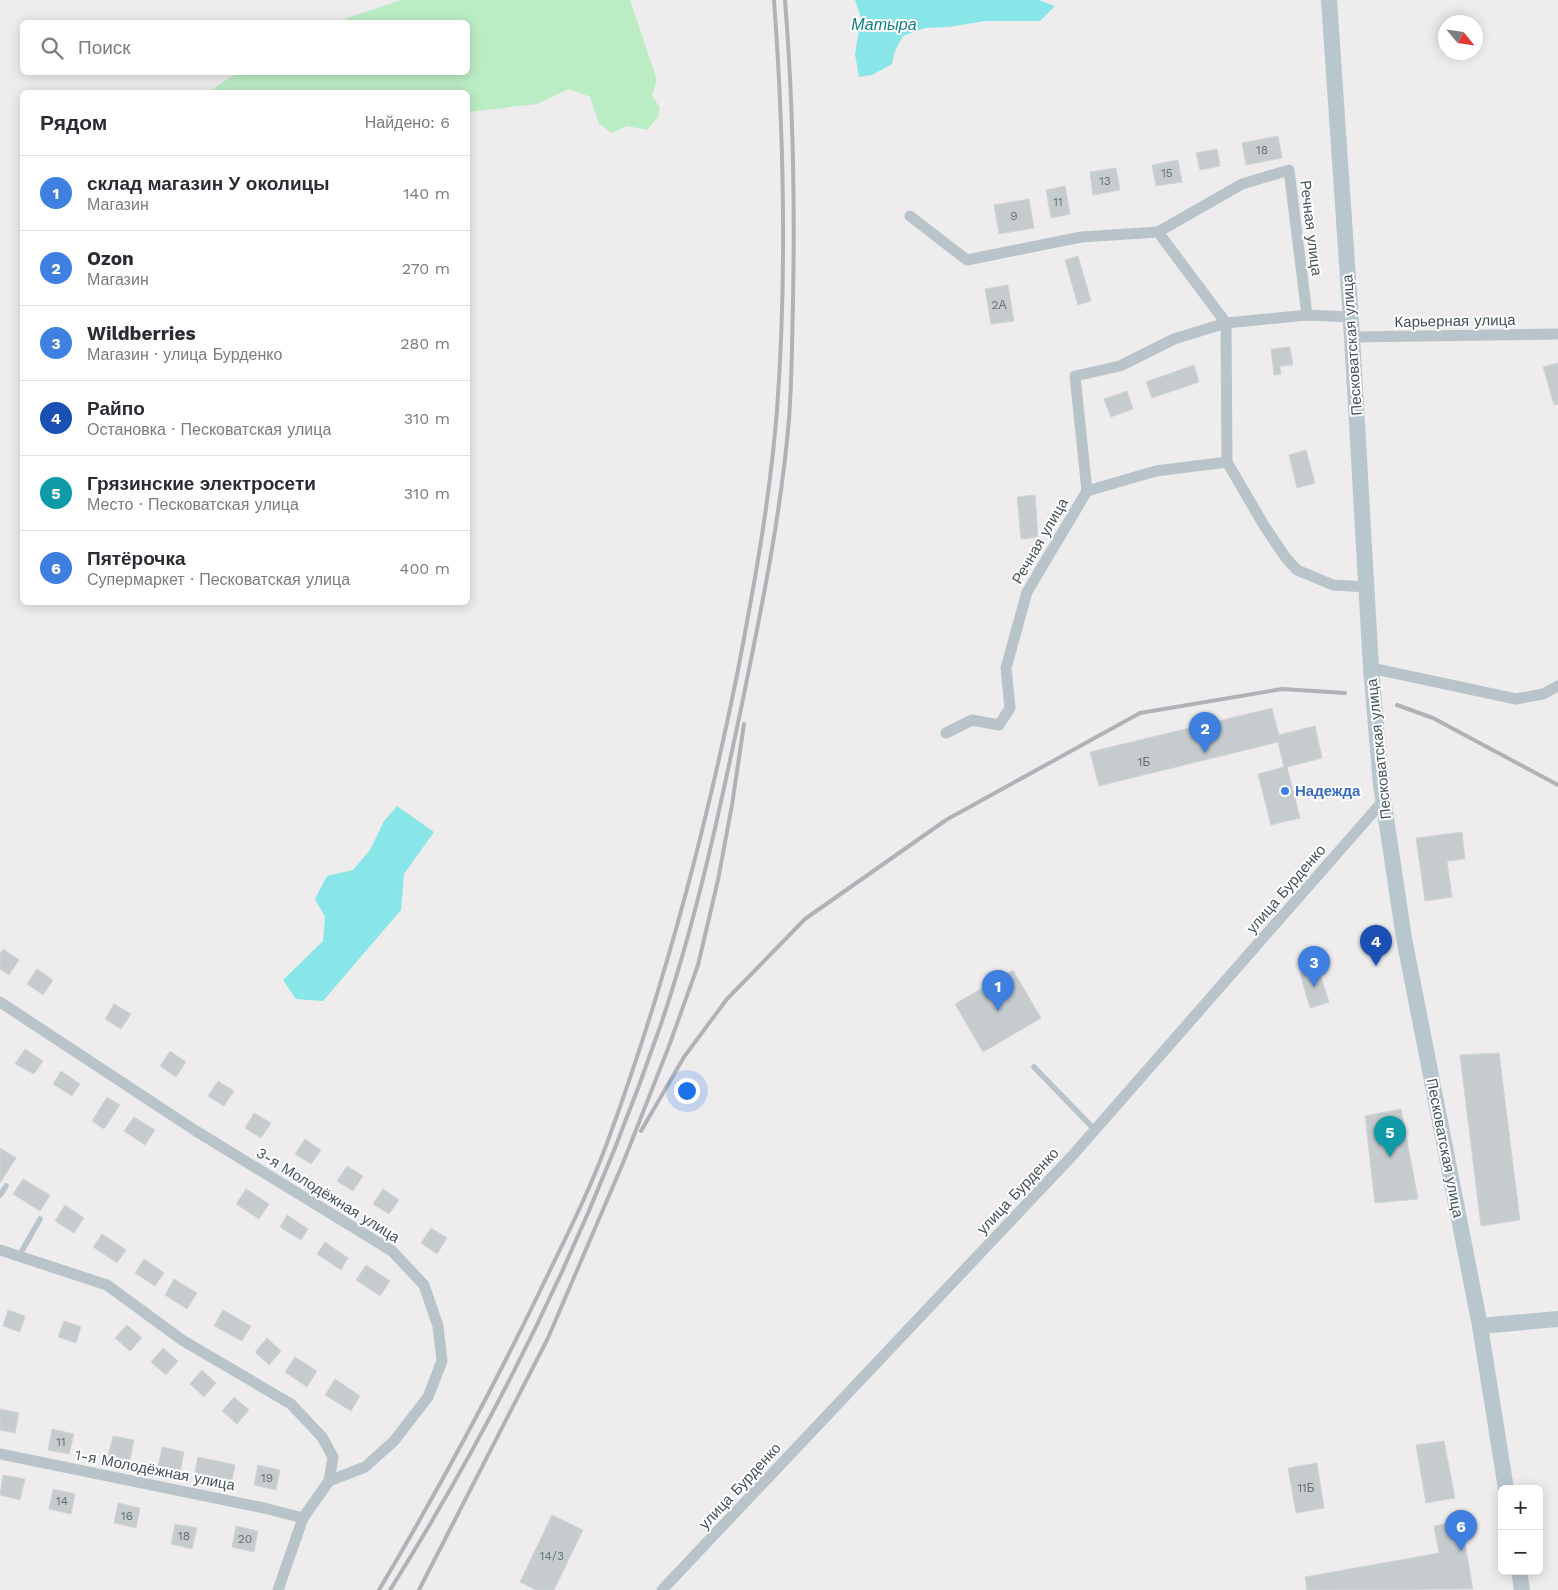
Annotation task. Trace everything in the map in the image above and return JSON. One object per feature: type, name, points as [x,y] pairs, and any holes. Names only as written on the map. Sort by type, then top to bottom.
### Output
[{"type":"main road","name":"Песковатская улица","points":[[1329,0],[1351,317],[1371,668],[1383,801],[1404,938],[1480,1326],[1505,1485]]},
{"type":"main road","points":[[1480,1326],[1558,1319]]},
{"type":"main road","points":[[1520,1575],[1522,1590]]},
{"type":"street","name":"Речная улица","points":[[910,216],[967,260],[1081,237],[1158,232],[1242,184],[1289,170],[1307,316]]},
{"type":"street","points":[[1158,232],[1226,323],[1227,462],[1265,528],[1297,570],[1333,585],[1367,586]]},
{"type":"street","name":"Речная улица","points":[[946,732],[972,720],[999,725],[1010,708],[1006,668],[1027,592],[1087,491],[1075,376],[1120,366],[1174,339],[1226,323],[1307,316],[1351,317]]},
{"type":"street","name":"Карьерная улица","points":[[1352,337],[1558,334]]},
{"type":"street","name":"Речная улица","points":[[1087,491],[1156,471],[1227,462]]},
{"type":"street","points":[[1371,668],[1516,699],[1543,694],[1558,686]]},
{"type":"street","name":"улица Бурденко","points":[[662,1590],[1072,1156],[1383,801]]},
{"type":"street","name":"3-я Молодёжная улица","points":[[0,1002],[196,1132],[392,1251],[424,1284],[438,1326],[442,1361],[428,1397],[394,1441],[365,1467],[328,1481]]},
{"type":"street","points":[[0,1250],[108,1285],[182,1340],[291,1404],[322,1437],[333,1457],[328,1481],[303,1518],[278,1590]]},
{"type":"street","name":"1-я Молодёжная улица","points":[[0,1454],[264,1508],[303,1518]]},
{"type":"lane","points":[[1034,1067],[1095,1130]]},
{"type":"lane","points":[[0,1196],[6,1186]]},
{"type":"lane","points":[[20,1256],[40,1219]]},
{"type":"green space","points":[[401,0],[630,0],[657,80],[652,95],[660,108],[658,117],[647,130],[627,126],[612,133],[599,124],[590,97],[569,89],[537,104],[470,112],[470,90],[212,90],[235,75],[470,75],[470,20],[344,20]]},
{"type":"water","name":"Матыра","points":[[855,0],[1039,0],[1055,6],[1040,21],[985,21],[949,27],[925,28],[903,36],[895,51],[892,64],[872,75],[859,77],[855,54],[861,18]]},
{"type":"water","points":[[397,806],[434,832],[404,874],[401,910],[323,1001],[296,999],[283,980],[323,941],[325,917],[315,899],[327,876],[353,870],[370,850],[384,821]]},
{"type":"building","points":[[1278,136],[1282,158],[1246,165],[1242,143]]},
{"type":"building","points":[[1217,149],[1220,166],[1200,170],[1196,153]]},
{"type":"building","points":[[1178,160],[1182,182],[1156,186],[1152,165]]},
{"type":"building","points":[[1116,168],[1120,190],[1093,195],[1090,172]]},
{"type":"building","points":[[1065,186],[1070,214],[1051,218],[1046,190]]},
{"type":"building","points":[[1029,199],[1034,228],[999,234],[994,205]]},
{"type":"building","points":[[1078,256],[1091,301],[1078,305],[1065,260]]},
{"type":"building","points":[[1008,285],[1014,321],[991,324],[985,289]]},
{"type":"building","points":[[1290,347],[1293,365],[1280,366],[1281,374],[1274,375],[1271,349]]},
{"type":"building","points":[[1558,363],[1558,404],[1554,405],[1543,367]]},
{"type":"building","points":[[1194,365],[1199,382],[1152,398],[1146,382]]},
{"type":"building","points":[[1127,391],[1133,409],[1111,417],[1104,399]]},
{"type":"building","points":[[1306,450],[1315,483],[1297,488],[1289,455]]},
{"type":"building","points":[[1035,495],[1038,537],[1021,539],[1017,497]]},
{"type":"building","points":[[1272,708],[1279,735],[1315,726],[1322,758],[1287,767],[1300,818],[1271,825],[1258,774],[1284,767],[1278,742],[1099,786],[1090,752]]},
{"type":"building","points":[[1462,832],[1465,859],[1447,861],[1452,897],[1425,901],[1416,838]]},
{"type":"building","points":[[3,949],[19,960],[9,975],[0,969],[0,954]]},
{"type":"building","points":[[1318,967],[1329,1002],[1310,1008],[1300,973]]},
{"type":"building","points":[[37,969],[53,980],[43,995],[27,984]]},
{"type":"building","points":[[1013,970],[1041,1018],[983,1052],[955,1004]]},
{"type":"building","points":[[114,1004],[131,1014],[121,1029],[105,1019]]},
{"type":"building","points":[[25,1049],[43,1061],[34,1074],[15,1064]]},
{"type":"building","points":[[170,1051],[186,1062],[176,1077],[160,1066]]},
{"type":"building","points":[[1499,1053],[1520,1220],[1481,1226],[1460,1055]]},
{"type":"building","points":[[61,1071],[80,1084],[72,1096],[53,1084]]},
{"type":"building","points":[[218,1081],[234,1091],[224,1106],[208,1096]]},
{"type":"building","points":[[107,1097],[120,1105],[104,1129],[92,1121]]},
{"type":"building","points":[[1401,1109],[1418,1199],[1375,1203],[1365,1116]]},
{"type":"building","points":[[254,1113],[271,1123],[261,1138],[245,1128]]},
{"type":"building","points":[[134,1117],[155,1130],[145,1145],[124,1131]]},
{"type":"building","points":[[305,1139],[321,1150],[311,1164],[295,1154]]},
{"type":"building","points":[[0,1148],[16,1158],[0,1183]]},
{"type":"building","points":[[347,1166],[363,1176],[353,1191],[337,1181]]},
{"type":"building","points":[[23,1179],[50,1195],[40,1211],[13,1194]]},
{"type":"building","points":[[246,1189],[269,1204],[259,1219],[236,1204]]},
{"type":"building","points":[[383,1189],[399,1200],[389,1214],[373,1204]]},
{"type":"building","points":[[65,1205],[84,1218],[74,1233],[55,1221]]},
{"type":"building","points":[[287,1215],[308,1229],[301,1240],[280,1227]]},
{"type":"building","points":[[431,1228],[447,1238],[437,1254],[421,1243]]},
{"type":"building","points":[[102,1234],[126,1250],[117,1263],[93,1247]]},
{"type":"building","points":[[325,1242],[348,1258],[341,1270],[317,1254]]},
{"type":"building","points":[[144,1259],[164,1273],[155,1286],[135,1273]]},
{"type":"building","points":[[366,1265],[390,1281],[380,1296],[356,1280]]},
{"type":"building","points":[[174,1279],[197,1293],[187,1309],[165,1295]]},
{"type":"building","points":[[8,1310],[25,1316],[20,1332],[3,1326]]},
{"type":"building","points":[[223,1310],[251,1326],[242,1341],[214,1326]]},
{"type":"building","points":[[64,1321],[81,1327],[76,1343],[58,1337]]},
{"type":"building","points":[[127,1325],[142,1338],[130,1351],[115,1338]]},
{"type":"building","points":[[267,1338],[281,1351],[269,1365],[255,1352]]},
{"type":"building","points":[[163,1348],[178,1361],[166,1375],[151,1362]]},
{"type":"building","points":[[295,1357],[317,1371],[307,1387],[285,1372]]},
{"type":"building","points":[[202,1370],[216,1383],[204,1397],[190,1384]]},
{"type":"building","points":[[335,1379],[360,1396],[351,1411],[325,1395]]},
{"type":"building","points":[[234,1397],[249,1410],[237,1424],[222,1411]]},
{"type":"building","points":[[0,1409],[19,1413],[15,1433],[0,1430]]},
{"type":"building","points":[[52,1429],[74,1434],[69,1454],[48,1450]]},
{"type":"building","points":[[113,1436],[134,1440],[130,1460],[108,1456]]},
{"type":"building","points":[[1444,1441],[1455,1498],[1426,1503],[1416,1445]]},
{"type":"building","points":[[162,1447],[184,1452],[180,1472],[158,1467]]},
{"type":"building","points":[[198,1457],[235,1465],[231,1485],[194,1477]]},
{"type":"building","points":[[1317,1463],[1324,1508],[1296,1513],[1288,1468]]},
{"type":"building","points":[[258,1465],[280,1470],[276,1490],[254,1485]]},
{"type":"building","points":[[3,1475],[25,1479],[20,1500],[0,1495]]},
{"type":"building","points":[[53,1489],[75,1494],[71,1514],[49,1509]]},
{"type":"building","points":[[118,1503],[140,1508],[136,1528],[114,1523]]},
{"type":"building","points":[[552,1515],[583,1530],[554,1590],[536,1590],[520,1582]]},
{"type":"building","points":[[1461,1521],[1473,1589],[1307,1590],[1305,1577],[1439,1553],[1434,1526]]},
{"type":"building","points":[[175,1524],[197,1528],[192,1549],[171,1544]]},
{"type":"building","points":[[236,1526],[258,1531],[254,1552],[232,1547]]},
{"type":"railway","points":[[379,1590],[421,1518],[481,1407],[538,1295],[592,1182],[646,1028],[697,852],[725,734],[761,543],[777,410],[782,308],[783,205],[780,102],[774,0]]},
{"type":"railway","points":[[390,1590],[470,1455],[542,1315],[575,1243],[606,1171],[661,1024],[697,904],[764,595],[786,454],[791,375],[794,226],[792,113],[785,0]]},
{"type":"railway","points":[[641,1131],[684,1057],[727,999],[805,919],[946,820],[1140,713],[1282,689],[1345,693]]},
{"type":"railway","points":[[1397,705],[1433,718],[1558,785]]},
{"type":"railway","points":[[419,1590],[548,1338],[623,1163],[669,1046],[698,965],[718,880],[744,724]]},
{"type":"place","name":"Ozon","points":[[1205,753]]},
{"type":"place","name":"Надежда","points":[[1285,791]]},
{"type":"place","name":"Райпо","points":[[1376,966]]},
{"type":"place","name":"Wildberries","points":[[1314,987]]},
{"type":"place","name":"склад магазин У околицы","points":[[998,1011]]},
{"type":"place","name":"Грязинские электросети","points":[[1390,1157]]},
{"type":"place","name":"Пятёрочка","points":[[1461,1551]]}]
